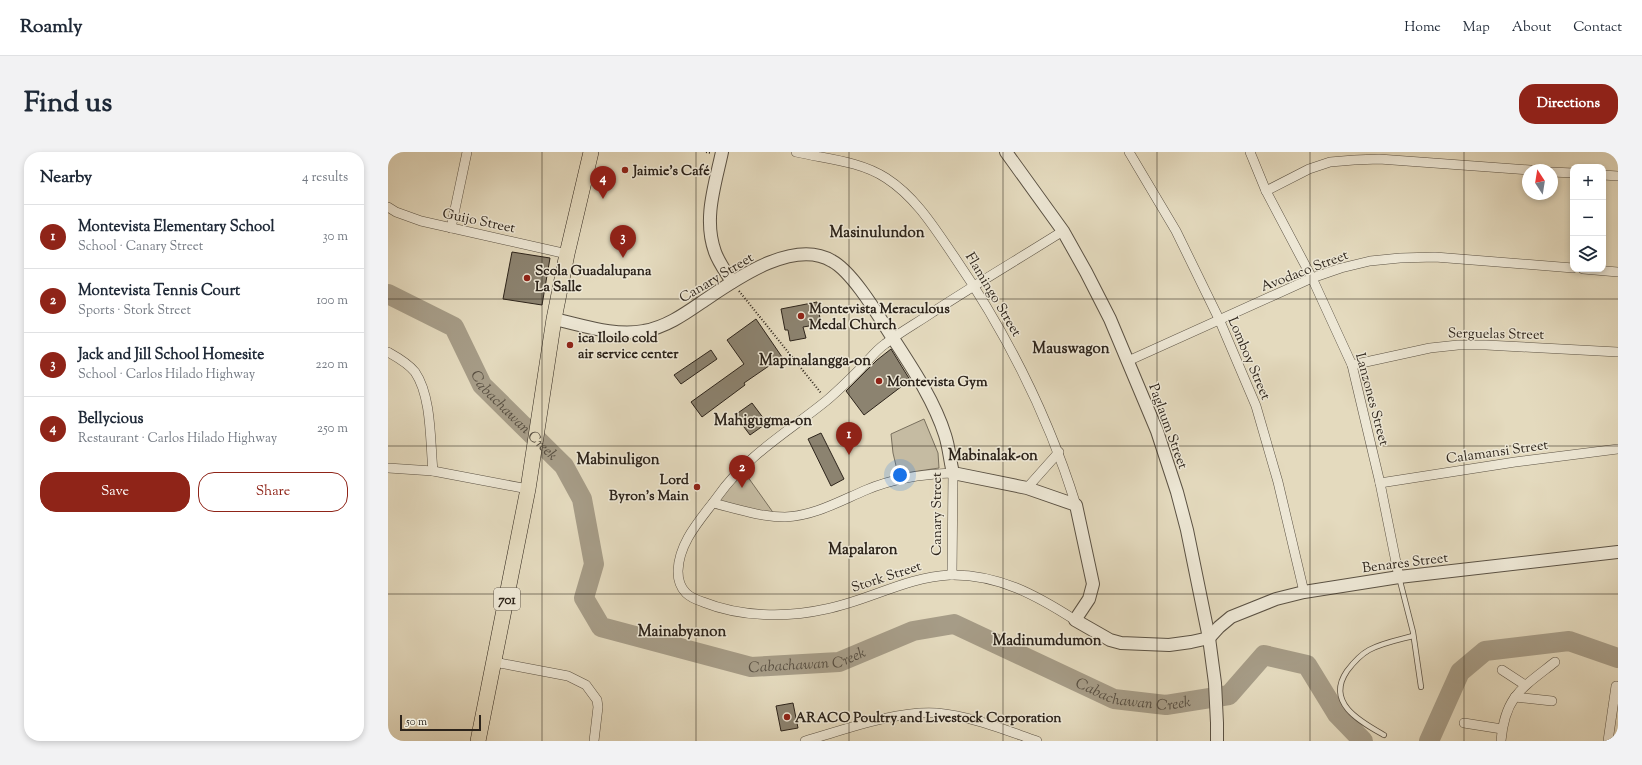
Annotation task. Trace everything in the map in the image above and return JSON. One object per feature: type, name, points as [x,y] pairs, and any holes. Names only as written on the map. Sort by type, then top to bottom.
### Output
[{"type":"main road","name":"701","points":[[478,741],[528,489],[554,319],[567,254],[591,152]]},
{"type":"street","points":[[450,228],[467,152]]},
{"type":"street","points":[[722,152],[711,202],[710,231],[715,253],[732,282]]},
{"type":"street","name":"Flamingo Street","points":[[796,152],[856,165],[885,178],[908,195],[922,211],[974,285],[1012,352],[1059,452],[1076,505],[1094,584],[1089,598],[1075,620]]},
{"type":"street","name":"Paglaum Street","points":[[1006,152],[1063,230],[1110,319],[1157,431],[1188,530],[1209,638],[1215,683],[1217,741]]},
{"type":"street","name":"Lomboy Street","points":[[1129,152],[1176,232],[1219,319],[1256,406],[1278,482],[1304,592]]},
{"type":"street","name":"Lanzones Street","points":[[1250,152],[1266,191],[1312,278],[1352,365],[1380,483],[1399,577]]},
{"type":"street","points":[[1266,191],[1309,168],[1330,162],[1379,159],[1522,169]]},
{"type":"street","points":[[1558,172],[1570,173]]},
{"type":"street","points":[[1606,175],[1618,176]]},
{"type":"street","name":"Guijo Street","points":[[388,206],[396,212],[421,221],[567,254]]},
{"type":"street","name":"Stork Street","points":[[1063,230],[974,285],[878,349],[858,371],[827,400],[748,462],[726,485],[698,521],[680,559],[678,573],[681,586],[686,594],[713,606],[751,614],[810,612],[845,605],[919,579],[952,575],[969,576],[1005,583],[1022,590],[1045,601],[1110,640],[1127,644],[1169,645],[1209,638]]},
{"type":"street","name":"Canary Street","points":[[554,319],[625,333],[644,331],[677,319],[732,282],[774,261],[786,257],[809,254],[832,260],[848,276],[873,306],[916,374],[939,418],[946,436],[952,473],[952,575]]},
{"type":"street","name":"Avodaco Street","points":[[1128,361],[1312,278],[1370,261],[1435,257],[1570,268]]},
{"type":"street","points":[[1606,271],[1618,272]]},
{"type":"street","name":"Serguelas Street","points":[[1352,365],[1430,348],[1458,345],[1486,344],[1618,352]]},
{"type":"street","points":[[388,352],[409,366],[415,372],[421,385],[427,409],[433,471]]},
{"type":"street","name":"Calamansi Street","points":[[1380,483],[1515,462],[1618,449]]},
{"type":"street","points":[[1027,488],[1059,452]]},
{"type":"street","points":[[388,468],[433,471],[528,489]]},
{"type":"street","points":[[713,502],[759,514],[786,517],[809,513],[836,505],[866,490],[898,479],[925,474],[952,473],[1027,488],[1076,505]]},
{"type":"street","name":"Benares Street","points":[[1209,638],[1231,617],[1276,599],[1304,592],[1399,577],[1618,552]]},
{"type":"street","points":[[494,662],[568,676],[586,685],[597,700],[598,707],[594,741]]},
{"type":"street","points":[[1501,741],[1505,714],[1509,704],[1525,685],[1555,662]]},
{"type":"street","points":[[1502,670],[1525,685]]},
{"type":"street","points":[[1608,741],[1616,705],[1616,686]]},
{"type":"street","points":[[1515,697],[1552,701]]},
{"type":"street","points":[[805,741],[895,716],[935,713],[961,717],[1037,741]]},
{"type":"street","points":[[1464,723],[1502,729]]},
{"type":"lane","points":[[1399,577],[1413,636],[1421,686]]},
{"type":"lane","points":[[1384,735],[1358,721],[1350,712],[1341,695],[1342,680],[1352,664],[1368,651],[1413,636]]},
{"type":"path","points":[[732,282],[827,400]]},
{"type":"shaded area","points":[[924,419],[938,453],[939,468],[898,474],[893,453],[891,434]]},
{"type":"shaded area","points":[[745,473],[777,518],[713,502]]},
{"type":"building","name":"Scola Guadalupana La Salle","points":[[512,252],[550,258],[542,305],[503,299]]},
{"type":"building","name":"Montevista Meraculous Medal Church","points":[[817,302],[821,324],[803,327],[806,338],[790,341],[788,330],[785,330],[781,309]]},
{"type":"building","points":[[756,319],[782,357],[744,383],[745,385],[702,417],[691,402],[744,364],[727,340]]},
{"type":"building","name":"Montevista Gym","points":[[891,349],[910,380],[864,415],[846,391],[877,360]]},
{"type":"building","points":[[711,350],[717,359],[681,384],[674,375]]},
{"type":"building","points":[[752,403],[767,423],[750,435],[735,415]]},
{"type":"building","points":[[821,433],[844,479],[831,486],[808,439]]},
{"type":"building","name":"ARACO Poultry and Livestock Corporation","points":[[793,703],[798,728],[781,731],[776,706]]},
{"type":"waterway","name":"Cabachawan Creek","points":[[388,294],[454,327],[482,385],[564,466],[582,499],[594,564],[584,598],[601,627],[751,667],[839,662],[913,631],[954,624],[1114,699],[1166,705],[1229,695],[1264,655],[1307,665],[1337,714],[1363,741]]},
{"type":"waterway","name":"Cabachawan Creek","points":[[1429,741],[1460,672],[1485,651],[1569,641],[1618,658]]},
{"type":"place","name":"Jaimie's Café","points":[[625,170]]},
{"type":"place","name":"Bellycious","points":[[603,199]]},
{"type":"place","name":"Jack and Jill School Homesite","points":[[623,258]]},
{"type":"place","name":"Scola Guadalupana La Salle","points":[[527,278]]},
{"type":"place","name":"Montevista Meraculous Medal Church","points":[[801,316]]},
{"type":"place","name":"ica Iloilo cold air service center","points":[[570,345]]},
{"type":"place","name":"Montevista Gym","points":[[879,381]]},
{"type":"place","name":"Montevista Elementary School","points":[[849,455]]},
{"type":"place","name":"Lord Byron's Main","points":[[697,487]]},
{"type":"place","name":"Montevista Tennis Court","points":[[742,488]]},
{"type":"place","name":"ARACO Poultry and Livestock Corporation","points":[[787,717]]},
{"type":"district","name":"Masinulundon","points":[[877,232]]},
{"type":"district","name":"Mauswagon","points":[[1071,348]]},
{"type":"district","name":"Mapinalangga-on","points":[[815,360]]},
{"type":"district","name":"Mahigugma-on","points":[[763,420]]},
{"type":"district","name":"Mabinalak-on","points":[[993,455]]},
{"type":"district","name":"Mabinuligon","points":[[618,459]]},
{"type":"district","name":"Mapalaron","points":[[863,549]]},
{"type":"district","name":"Mainabyanon","points":[[682,631]]},
{"type":"district","name":"Madinumdumon","points":[[1047,640]]}]
